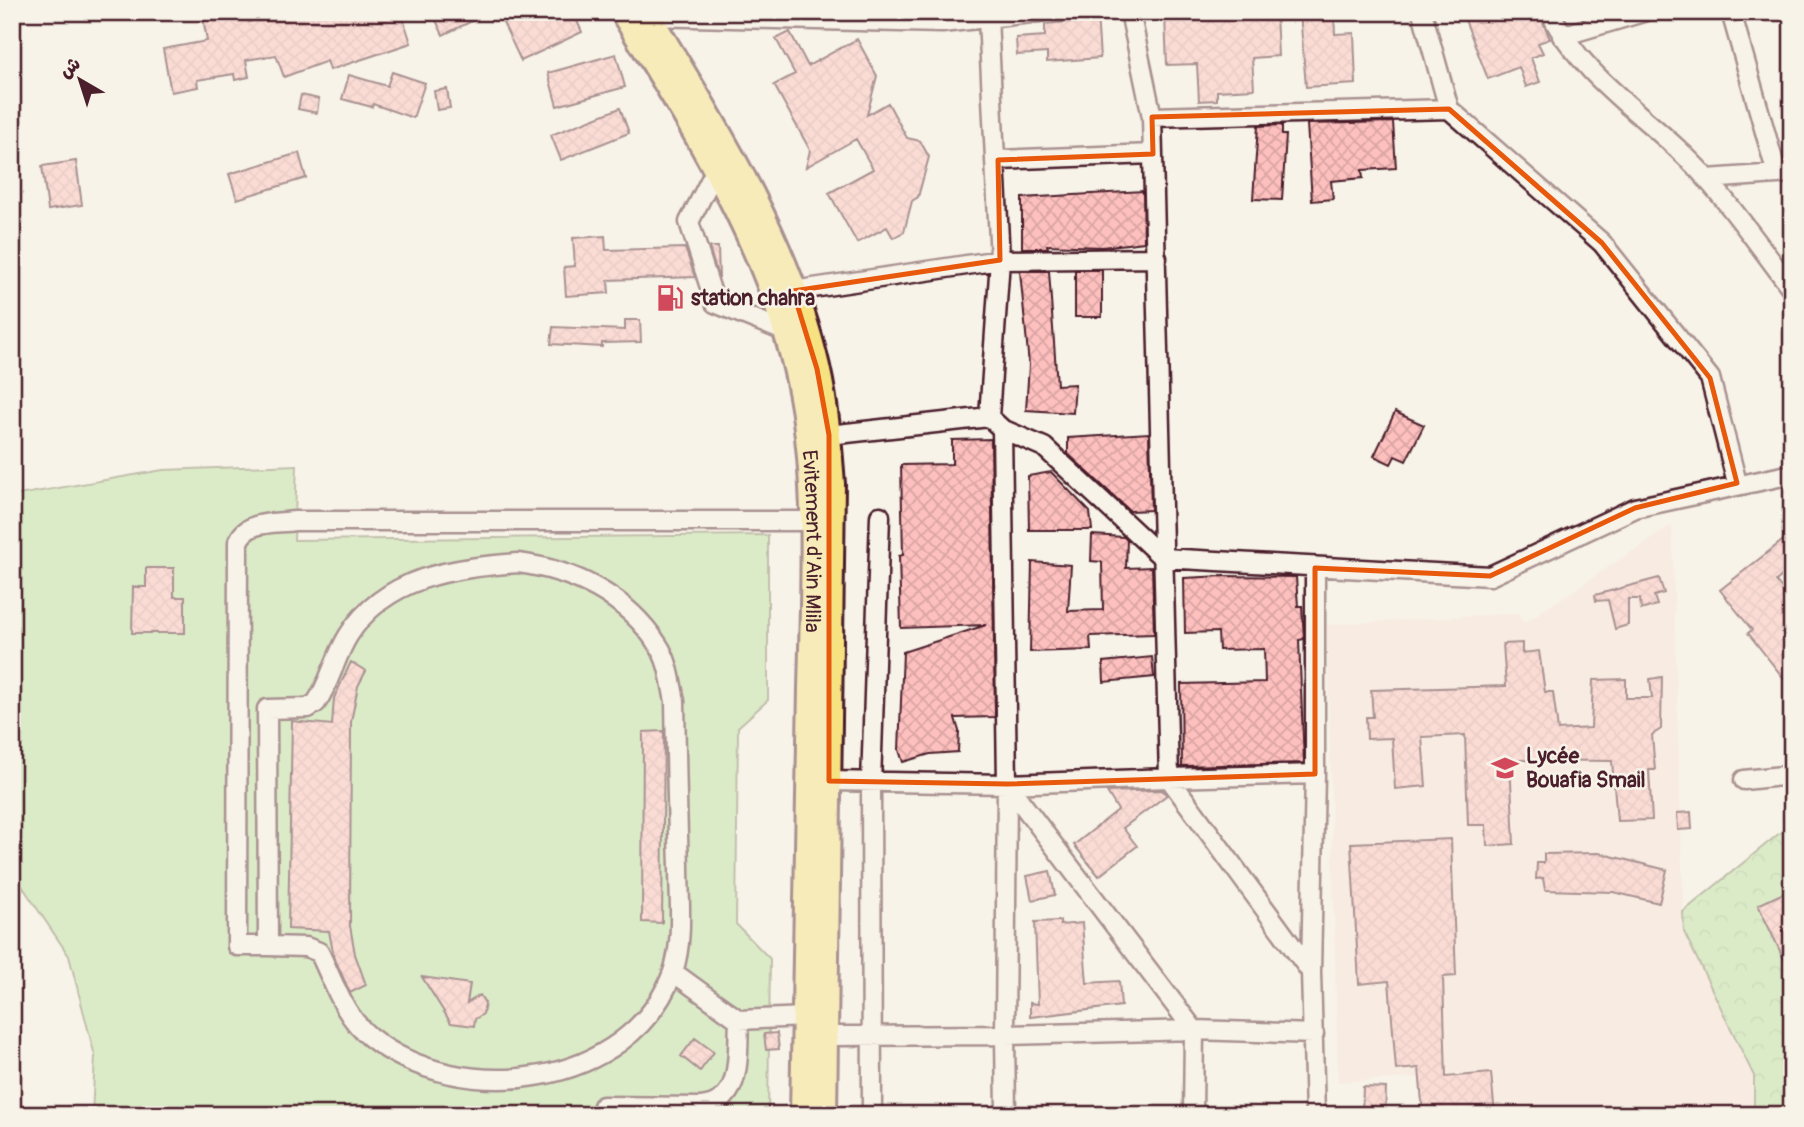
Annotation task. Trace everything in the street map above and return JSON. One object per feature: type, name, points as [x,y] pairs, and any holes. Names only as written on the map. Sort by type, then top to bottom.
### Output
[{"type":"highway","name":"Evitement d'Ain Mlila","points":[[637,17],[755,249],[784,331],[802,396],[810,462],[813,586],[803,1115]]},
{"type":"highway","name":"Evitement d'Ain Mlila","points":[[637,17],[747,185],[793,291],[817,369],[829,435],[832,484],[824,1115]]},
{"type":"street","points":[[637,17],[988,18],[1040,12]]},
{"type":"street","points":[[1130,12],[1152,117],[1169,778],[1311,972]]},
{"type":"street","points":[[1422,12],[1448,109],[1602,243],[1710,378],[1737,483]]},
{"type":"street","points":[[1550,12],[1562,36],[1596,79],[1707,178],[1789,283]]},
{"type":"street","points":[[1562,36],[1643,12]]},
{"type":"street","points":[[1707,178],[1784,173],[1731,12]]},
{"type":"street","points":[[988,18],[998,160],[1000,260],[996,423],[1007,784],[1006,1115]]},
{"type":"street","points":[[1152,117],[1448,109]]},
{"type":"street","points":[[998,160],[1153,154]]},
{"type":"street","points":[[715,171],[689,222],[715,303],[784,331]]},
{"type":"street","points":[[793,291],[1000,260],[1157,258]]},
{"type":"street","points":[[829,435],[996,423],[1044,447],[1163,558],[1490,576],[1635,508],[1737,483],[1792,474]]},
{"type":"street","points":[[872,1115],[871,783],[880,516]]},
{"type":"street","points":[[238,708],[309,708],[316,703],[349,634],[366,613],[388,595],[432,574],[456,568],[518,563],[547,567],[596,587],[621,604],[659,645],[675,701],[680,917],[673,972],[635,1030],[609,1050],[561,1070],[495,1079],[425,1068],[395,1055],[368,1035],[347,1012],[319,952],[306,947],[237,946],[238,542],[242,531],[250,526],[295,522],[811,521]]},
{"type":"street","points":[[1315,568],[1311,972],[1315,1115]]},
{"type":"street","points":[[267,709],[268,946]]},
{"type":"street","points":[[829,781],[1007,784],[1315,774]]},
{"type":"street","points":[[1744,780],[1792,775]]},
{"type":"street","points":[[1007,784],[1194,1030],[1193,1115]]},
{"type":"street","points":[[673,972],[739,1020],[805,1017]]},
{"type":"street","points":[[603,1106],[701,1107],[713,1106],[723,1100],[734,1081],[739,1020]]},
{"type":"street","points":[[825,1036],[1194,1030],[1314,1034]]},
{"type":"highlighted area","points":[[1449,109],[1602,243],[1710,378],[1737,483],[1635,508],[1490,576],[1315,568],[1315,774],[1007,784],[829,781],[829,435],[817,369],[793,291],[1000,260],[998,160],[1153,154],[1152,117]]},
{"type":"shaded area","name":"Lycée Bouafia Smail","points":[[1672,525],[1684,932],[1754,1076],[1754,1115],[1493,1115],[1492,1074],[1338,1082],[1327,625],[1518,613],[1524,623]]},
{"type":"green space","points":[[297,465],[294,540],[768,535],[768,700],[738,727],[736,924],[770,959],[768,1115],[92,1115],[95,1056],[69,956],[12,871],[12,496],[163,470]]},
{"type":"green space","points":[[1792,823],[1792,1115],[1754,1115],[1754,1076],[1684,932],[1683,912]]},
{"type":"building","points":[[202,12],[246,12],[249,22],[274,12],[401,12],[411,43],[330,70],[327,61],[284,77],[276,55],[246,60],[249,77],[235,80],[234,74],[197,80],[198,87],[171,92],[163,49],[207,41]]},
{"type":"building","points":[[432,12],[491,12],[443,35]]},
{"type":"building","points":[[498,12],[573,12],[582,32],[521,61]]},
{"type":"building","points":[[1276,12],[1278,56],[1252,58],[1254,89],[1217,91],[1217,100],[1199,101],[1197,64],[1167,65],[1165,17]]},
{"type":"building","points":[[1334,12],[1335,34],[1354,33],[1356,84],[1306,87],[1300,13]]},
{"type":"building","points":[[1462,12],[1539,12],[1550,39],[1538,43],[1543,53],[1531,58],[1540,82],[1526,87],[1519,67],[1488,79]]},
{"type":"building","points":[[1097,14],[1100,58],[1047,62],[1047,53],[1017,55],[1016,38],[1045,36],[1045,24],[1076,21],[1076,16]]},
{"type":"building","points":[[790,32],[808,66],[857,39],[877,76],[867,115],[888,103],[907,138],[920,141],[929,157],[918,197],[912,201],[904,232],[893,238],[887,227],[857,243],[829,193],[873,169],[856,139],[806,167],[810,150],[774,85],[795,74],[776,39]]},
{"type":"building","points":[[616,54],[625,87],[557,106],[548,73]]},
{"type":"building","points":[[392,72],[425,83],[413,118],[373,104],[372,107],[342,99],[349,75],[387,86]]},
{"type":"building","points":[[447,89],[450,108],[437,110],[434,91]]},
{"type":"building","points":[[301,95],[319,99],[317,113],[298,109]]},
{"type":"building","points":[[620,108],[629,133],[561,160],[551,135]]},
{"type":"building","points":[[1393,122],[1396,168],[1362,170],[1363,178],[1331,181],[1333,199],[1312,201],[1307,124]]},
{"type":"building","points":[[1282,125],[1282,135],[1286,135],[1282,200],[1253,199],[1258,126]]},
{"type":"building","points":[[299,153],[306,178],[237,199],[229,174]]},
{"type":"building","points":[[76,161],[82,205],[48,210],[42,166]]},
{"type":"building","points":[[1143,191],[1144,242],[1102,247],[1047,245],[1048,248],[1022,248],[1022,198]]},
{"type":"building","points":[[605,236],[606,250],[685,248],[695,277],[608,280],[609,293],[566,296],[564,267],[575,266],[573,238]]},
{"type":"building","points":[[709,247],[718,247],[719,277],[718,277]]},
{"type":"building","points":[[1075,270],[1102,270],[1102,317],[1075,317]]},
{"type":"building","points":[[1020,271],[1049,271],[1057,385],[1075,384],[1073,413],[1026,410],[1029,365]]},
{"type":"building","points":[[625,320],[640,320],[641,342],[602,343],[602,347],[551,344],[553,327],[625,330]]},
{"type":"building","points":[[1395,412],[1424,425],[1406,461],[1395,456],[1391,464],[1374,456]]},
{"type":"building","points":[[1149,433],[1151,510],[1130,511],[1068,454],[1068,438]]},
{"type":"building","points":[[991,439],[995,717],[955,718],[959,731],[958,752],[930,754],[903,762],[899,750],[903,652],[986,625],[901,628],[901,465],[952,464],[952,440]]},
{"type":"building","points":[[1051,472],[1090,512],[1092,530],[1029,530],[1028,476]]},
{"type":"building","points":[[1792,533],[1792,559],[1783,565],[1788,571],[1776,581],[1792,601],[1792,689],[1748,633],[1752,630],[1720,590]]},
{"type":"building","points":[[1092,535],[1124,537],[1127,540],[1126,568],[1152,567],[1154,634],[1090,636],[1091,650],[1030,652],[1032,562],[1071,565],[1068,611],[1103,610],[1102,562],[1091,561]]},
{"type":"building","points":[[146,568],[174,568],[174,597],[185,597],[185,633],[132,633],[133,587],[146,587]]},
{"type":"building","points":[[1296,577],[1298,606],[1302,606],[1304,639],[1299,640],[1304,763],[1182,766],[1181,684],[1265,682],[1264,649],[1219,650],[1218,632],[1185,633],[1184,578]]},
{"type":"building","points":[[1659,578],[1664,593],[1654,596],[1657,605],[1641,610],[1640,599],[1628,599],[1628,625],[1615,629],[1608,600],[1596,601],[1595,595]]},
{"type":"building","points":[[1522,643],[1522,653],[1539,651],[1545,692],[1553,692],[1558,730],[1591,728],[1593,680],[1626,679],[1626,698],[1652,698],[1650,679],[1662,677],[1661,729],[1652,735],[1655,770],[1649,770],[1652,820],[1617,821],[1612,761],[1510,760],[1514,844],[1487,846],[1486,825],[1468,825],[1465,735],[1422,737],[1426,786],[1395,789],[1392,738],[1367,739],[1366,717],[1373,717],[1371,690],[1506,686],[1503,644]]},
{"type":"building","points":[[1152,657],[1154,677],[1104,682],[1103,662]]},
{"type":"building","points":[[351,662],[366,671],[358,686],[351,722],[350,926],[355,954],[366,985],[350,993],[334,957],[329,931],[288,929],[292,721],[332,725],[334,698]]},
{"type":"building","points":[[664,731],[662,923],[642,922],[643,732]]},
{"type":"building","points":[[1162,790],[1167,795],[1123,828],[1137,846],[1099,876],[1074,845],[1118,810],[1107,792]]},
{"type":"building","points":[[1691,812],[1692,829],[1678,830],[1677,813]]},
{"type":"building","points":[[1451,839],[1456,976],[1443,977],[1446,1077],[1491,1073],[1495,1115],[1423,1115],[1419,1068],[1396,1070],[1389,981],[1359,984],[1351,843]]},
{"type":"building","points":[[1599,853],[1667,870],[1659,903],[1613,892],[1545,890],[1543,878],[1536,879],[1537,863],[1544,863],[1544,854]]},
{"type":"building","points":[[1050,871],[1055,895],[1032,900],[1027,876]]},
{"type":"building","points":[[1792,889],[1792,976],[1758,905]]},
{"type":"building","points":[[1060,921],[1060,925],[1082,923],[1087,983],[1119,981],[1121,1006],[1030,1017],[1030,1003],[1038,1004],[1035,922]]},
{"type":"building","points":[[422,977],[470,984],[467,1003],[480,995],[485,1003],[483,1014],[475,1019],[474,1026],[451,1023]]},
{"type":"building","points":[[777,1033],[779,1049],[766,1050],[764,1034]]},
{"type":"building","points":[[695,1038],[714,1052],[700,1071],[681,1056]]},
{"type":"building","points":[[1363,1087],[1386,1088],[1385,1115],[1362,1115]]},
{"type":"place","name":"station chahra","points":[[670,298]]},
{"type":"place","name":"Lycée Bouafia Smail","points":[[1505,768]]}]
